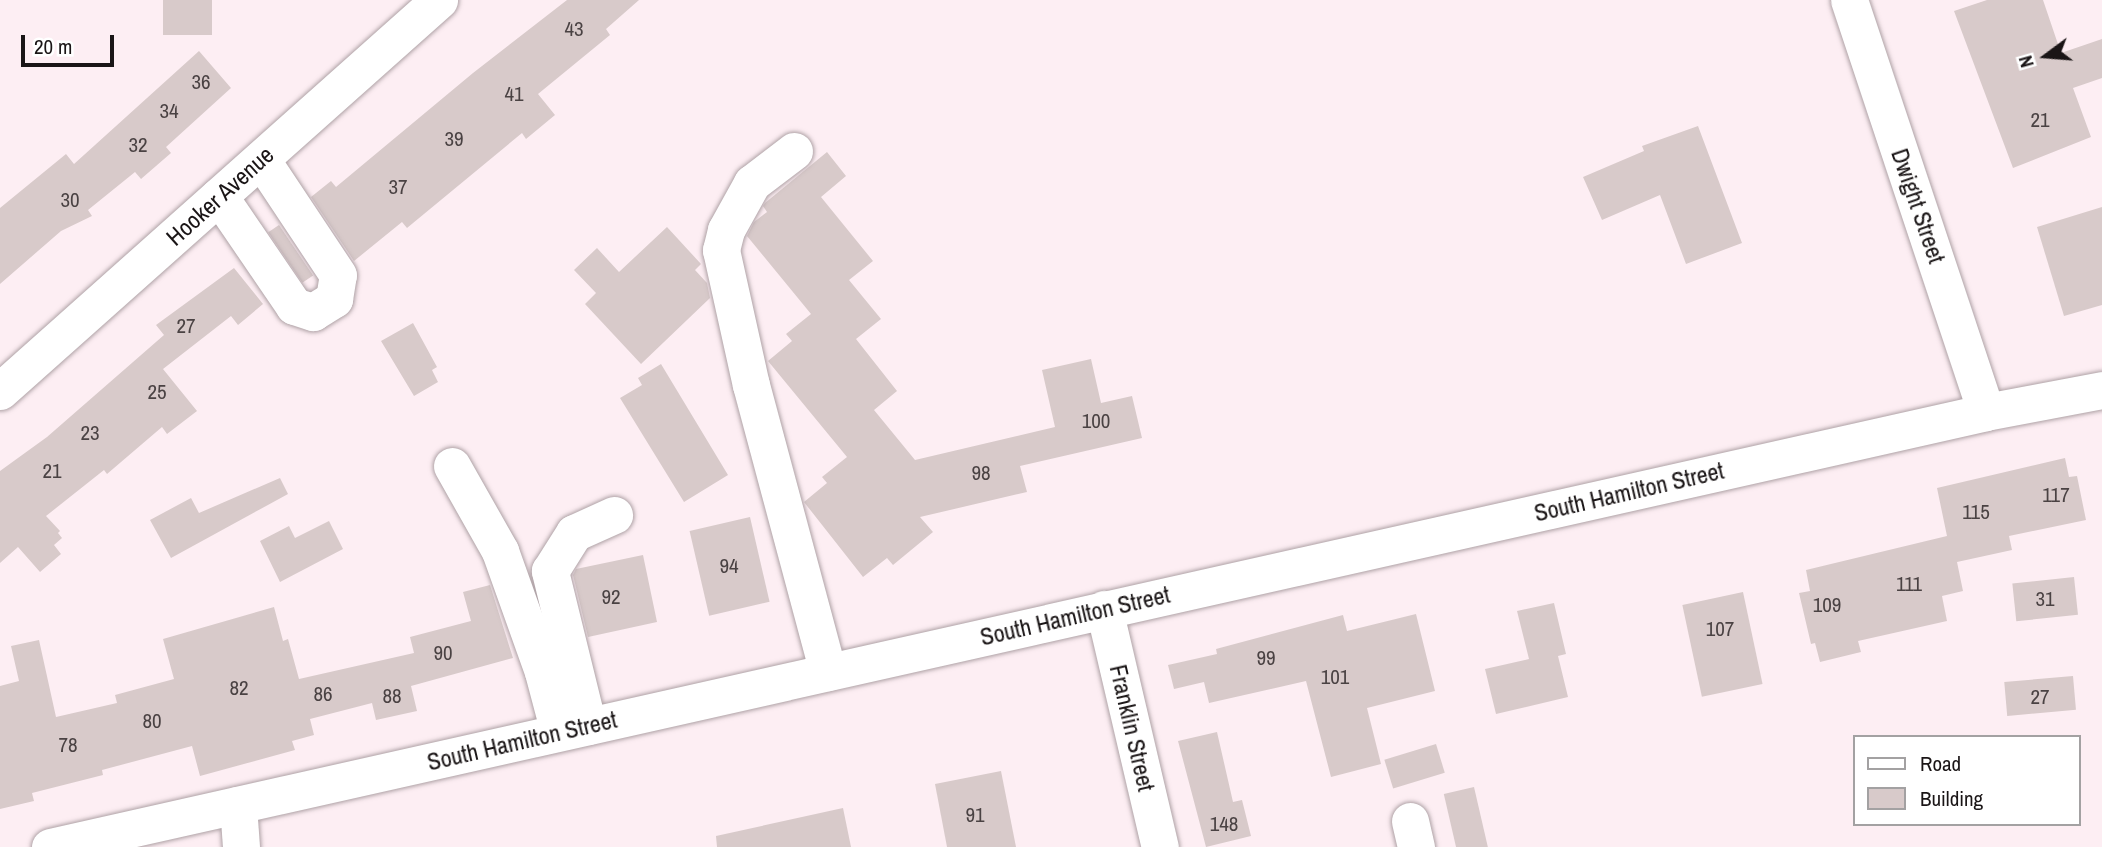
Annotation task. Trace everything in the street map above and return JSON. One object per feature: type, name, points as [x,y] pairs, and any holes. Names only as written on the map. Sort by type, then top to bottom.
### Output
[{"type":"street","name":"Hooker Avenue","points":[[0,391],[439,0]]},
{"type":"street","name":"Dwight Street","points":[[1849,0],[1986,412]]},
{"type":"street","points":[[794,151],[751,183],[726,230],[721,250],[751,385],[828,672]]},
{"type":"street","points":[[219,196],[294,306],[313,312],[334,299],[338,275],[323,247],[261,159]]},
{"type":"street","name":"South Hamilton Street","points":[[50,847],[1986,412],[2102,390]]},
{"type":"street","points":[[452,466],[500,551],[543,672],[574,729]]},
{"type":"street","points":[[574,729],[550,571],[574,533],[614,515]]},
{"type":"street","name":"Franklin Street","points":[[1104,609],[1160,847]]},
{"type":"street","points":[[238,806],[241,847]]},
{"type":"building","points":[[163,0],[212,0],[212,35],[163,35]]},
{"type":"building","points":[[567,0],[639,0],[606,29],[610,35],[538,94],[555,115],[526,139],[522,133],[407,228],[402,222],[354,261],[311,197],[331,181],[336,187],[473,73]]},
{"type":"building","points":[[1987,0],[2043,0],[2061,53],[2102,39],[2102,78],[2073,88],[2091,137],[2013,168],[1954,11]]},
{"type":"building","points":[[199,51],[231,88],[166,147],[171,153],[141,179],[135,172],[88,210],[92,216],[61,231],[0,284],[0,208],[66,154],[74,164]]},
{"type":"building","points":[[1698,126],[1742,243],[1686,264],[1660,195],[1602,220],[1583,177],[1644,151],[1642,146]]},
{"type":"building","points":[[827,152],[846,176],[821,197],[873,261],[849,280],[881,319],[856,339],[897,391],[874,410],[915,460],[1055,427],[1042,370],[1091,359],[1101,403],[1132,396],[1142,438],[1020,466],[1027,492],[920,517],[933,532],[893,565],[887,558],[863,577],[804,502],[827,483],[822,477],[847,457],[768,361],[792,341],[786,334],[811,314],[747,236],[754,222],[767,212],[763,206],[765,203]]},
{"type":"building","points":[[2102,207],[2102,305],[2064,316],[2037,227]]},
{"type":"building","points":[[279,225],[313,276],[302,283],[268,232]]},
{"type":"building","points":[[667,227],[701,264],[695,270],[707,283],[710,298],[641,364],[585,304],[596,293],[574,270],[597,248],[619,272]]},
{"type":"building","points":[[234,268],[263,304],[238,325],[231,316],[163,369],[197,411],[167,434],[162,427],[107,474],[104,470],[46,516],[60,531],[58,533],[62,538],[54,545],[61,554],[40,572],[18,547],[0,563],[0,471],[47,437],[164,335],[156,325]]},
{"type":"building","points":[[413,323],[437,367],[432,370],[438,382],[414,396],[381,341]]},
{"type":"building","points":[[661,364],[728,475],[684,502],[620,398],[642,385],[638,378]]},
{"type":"building","points":[[2065,458],[2069,477],[2077,476],[2086,520],[2009,536],[2012,550],[1957,562],[1963,591],[1942,596],[1947,621],[1858,641],[1861,652],[1820,662],[1815,643],[1811,644],[1799,593],[1810,591],[1806,570],[1947,536],[1937,488]]},
{"type":"building","points":[[280,478],[288,494],[171,558],[150,520],[191,498],[199,513]]},
{"type":"building","points":[[750,517],[770,602],[709,616],[690,531]]},
{"type":"building","points":[[329,521],[343,549],[280,582],[260,541],[289,526],[295,538]]},
{"type":"building","points":[[643,555],[657,622],[588,637],[573,575],[576,569]]},
{"type":"building","points":[[2074,577],[2078,615],[2016,621],[2012,583]]},
{"type":"building","points":[[490,585],[513,658],[411,686],[417,711],[376,720],[372,703],[310,719],[314,735],[292,741],[295,750],[200,776],[192,746],[102,770],[103,775],[32,793],[34,801],[0,809],[0,686],[19,681],[11,646],[39,640],[56,717],[117,703],[115,695],[174,679],[163,639],[274,607],[283,641],[288,639],[299,679],[414,653],[410,637],[471,621],[463,592]]},
{"type":"building","points":[[1743,592],[1763,684],[1702,697],[1682,605]]},
{"type":"building","points":[[1554,603],[1566,654],[1558,656],[1568,697],[1496,714],[1485,669],[1529,659],[1517,611]]},
{"type":"building","points":[[1416,614],[1435,691],[1367,708],[1381,764],[1331,777],[1306,681],[1209,703],[1204,682],[1174,689],[1168,665],[1217,654],[1216,649],[1343,615],[1347,631]]},
{"type":"building","points":[[2073,676],[2076,710],[2007,716],[2004,682]]},
{"type":"building","points":[[1217,732],[1233,802],[1242,800],[1251,836],[1206,847],[1178,741]]},
{"type":"building","points":[[1436,744],[1445,773],[1393,788],[1384,760]]},
{"type":"building","points":[[1001,771],[1016,847],[947,847],[935,784]]},
{"type":"building","points":[[1474,787],[1488,847],[1456,847],[1444,794]]},
{"type":"building","points":[[843,808],[851,847],[717,847],[716,836]]}]
